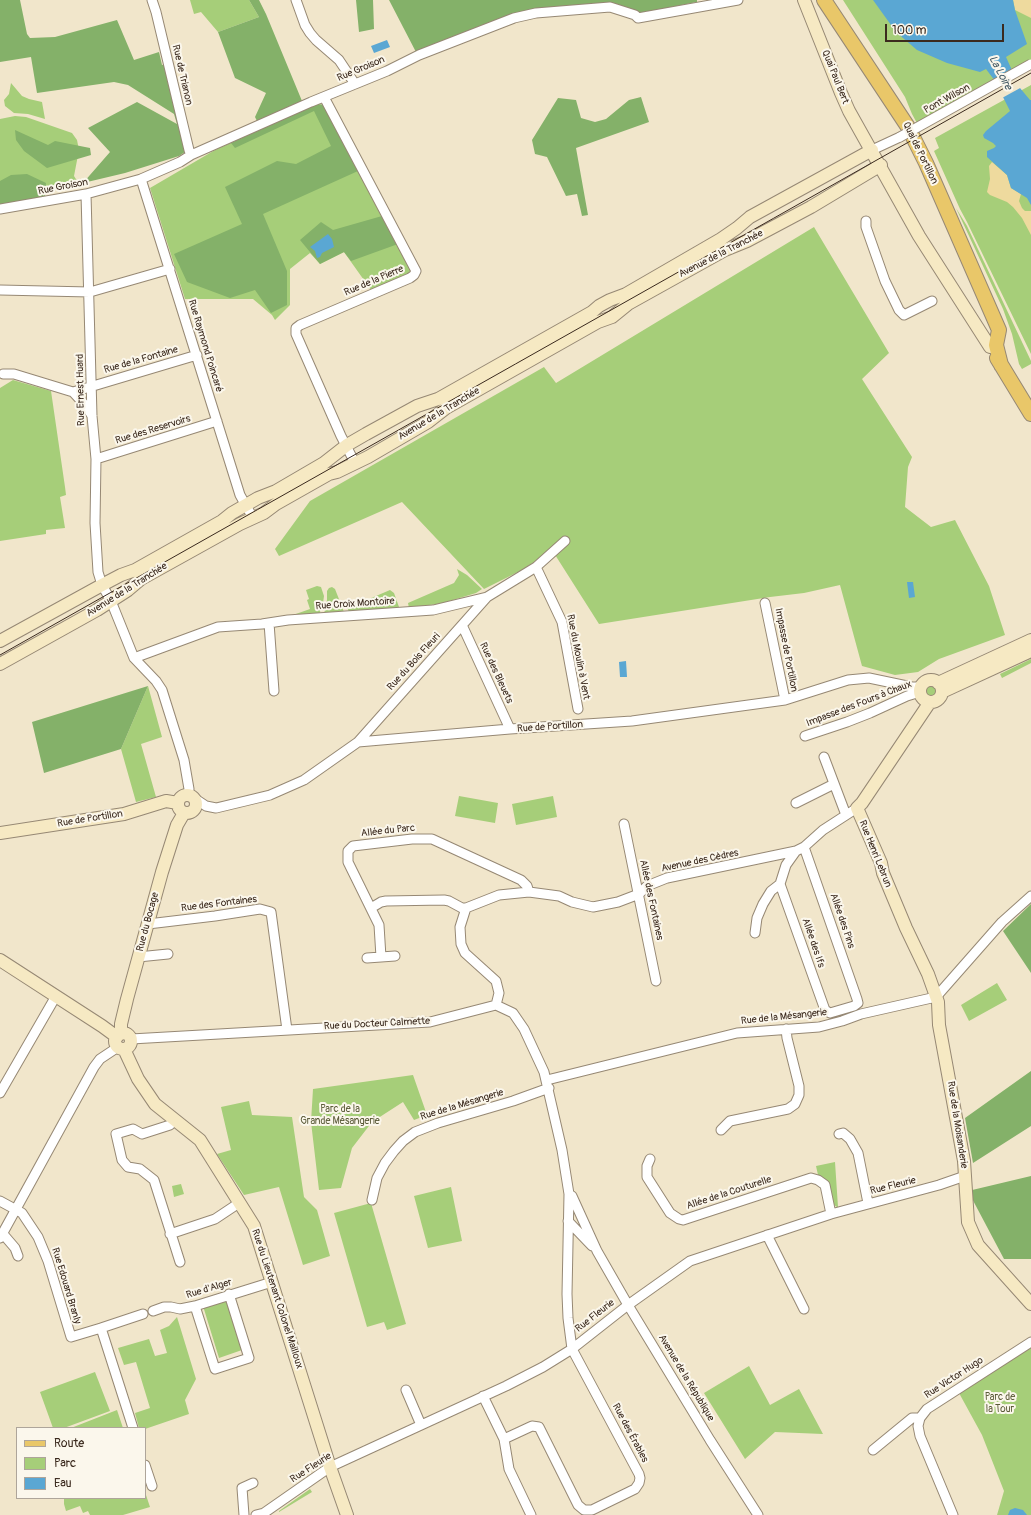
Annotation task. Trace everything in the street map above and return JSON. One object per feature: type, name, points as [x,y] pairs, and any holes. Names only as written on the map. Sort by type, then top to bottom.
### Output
[{"type":"main road","name":"Quai Paul Bert","points":[[804,0],[840,93],[881,165]]},
{"type":"main road","name":"Quai de Portillon","points":[[824,0],[908,127],[926,163],[999,330],[996,345],[1001,366]]},
{"type":"main road","name":"Avenue de la Tranchée","points":[[0,641],[102,585],[142,566],[222,521],[245,505],[276,491],[324,463],[347,445],[414,408],[438,399],[592,312],[599,306],[626,294],[721,239],[750,217],[872,150]]},
{"type":"main road","name":"Avenue de la Tranchée","points":[[0,664],[97,610],[141,579],[264,513],[276,504],[329,474],[337,472],[368,457],[420,427],[446,408],[598,322],[612,316],[628,304],[725,250],[747,241],[811,207],[881,165]]},
{"type":"main road","name":"Quai de Portillon","points":[[881,165],[920,236],[1031,414]]},
{"type":"main road","name":"Quai de Portillon","points":[[990,347],[995,329],[993,318]]},
{"type":"main road","points":[[940,687],[1031,640]]},
{"type":"main road","points":[[940,687],[1031,651]]},
{"type":"main road","points":[[928,680],[935,681],[940,687],[941,696],[937,700],[930,702],[924,700],[920,690],[925,682],[928,680]]},
{"type":"main road","name":"Rue Henri Lebrun","points":[[930,702],[862,803],[857,808],[936,996]]},
{"type":"main road","name":"Rue de Portillon","points":[[0,833],[124,814],[166,802],[186,802]]},
{"type":"main road","name":"Rue du Bocage","points":[[122,1041],[120,1024],[162,872],[186,802]]},
{"type":"main road","points":[[0,960],[122,1041]]},
{"type":"main road","name":"Rue de la Moisanderie","points":[[936,996],[938,1002],[939,1025],[964,1161],[968,1222],[978,1245],[1031,1304]]},
{"type":"main road","name":"Rue du Lieutenant Colonel Mailloux","points":[[122,1041],[127,1057],[147,1094],[155,1104],[200,1140],[254,1226],[330,1467],[347,1515]]},
{"type":"street","name":"Rue de Trianon","points":[[152,0],[191,155]]},
{"type":"street","points":[[296,0],[310,33],[339,60],[355,84]]},
{"type":"street","name":"Rue Groison","points":[[0,209],[86,194],[141,180],[180,162],[191,155],[311,102],[445,45],[514,18],[525,15],[610,7],[634,15],[638,18],[738,0]]},
{"type":"street","name":"Pont Wilson","points":[[872,150],[900,137],[1031,64]]},
{"type":"street","name":"Rue de la Pierre","points":[[324,97],[416,271],[410,278],[304,323],[296,328],[296,334],[302,349],[341,436],[355,463]]},
{"type":"street","name":"Rue Raymond Poincaré","points":[[141,180],[240,495],[253,518]]},
{"type":"street","name":"Rue Ernest Huard","points":[[86,194],[90,292],[92,416],[96,459],[95,536],[98,572],[102,585],[111,601]]},
{"type":"street","points":[[866,221],[866,227],[885,281],[899,310],[904,315],[932,301]]},
{"type":"street","points":[[0,290],[90,292],[170,269]]},
{"type":"street","name":"Rue de la Fontaine","points":[[73,392],[197,355]]},
{"type":"street","points":[[1,373],[14,374],[73,392],[86,406],[92,416]]},
{"type":"street","name":"Rue des Reservoirs","points":[[96,459],[217,421]]},
{"type":"street","name":"Rue Croix Montoire","points":[[134,658],[218,627],[433,610],[487,597],[536,567],[565,541]]},
{"type":"street","name":"Rue du Moulin à Vent","points":[[536,567],[562,622],[578,708]]},
{"type":"street","name":"Rue du Bois Fleuri","points":[[358,742],[487,597]]},
{"type":"street","points":[[111,601],[134,658],[156,681],[162,690],[184,760],[189,789],[186,802],[220,808],[270,795],[304,780],[358,742]]},
{"type":"street","name":"Impasse de Portillon","points":[[765,603],[785,700]]},
{"type":"street","points":[[269,623],[274,691]]},
{"type":"street","name":"Rue des Bleuets","points":[[462,625],[510,729]]},
{"type":"street","name":"Rue de Portillon","points":[[358,742],[510,729],[632,721],[785,700],[848,680],[869,678],[920,690]]},
{"type":"street","name":"Impasse des Fours à Chaux","points":[[805,736],[870,713],[920,690]]},
{"type":"street","points":[[824,757],[846,815]]},
{"type":"street","points":[[796,803],[834,784]]},
{"type":"street","points":[[755,933],[757,918],[763,904],[771,891],[780,884],[786,865],[813,837],[857,808]]},
{"type":"street","name":"Allée des Fontaines","points":[[624,824],[656,981]]},
{"type":"street","name":"Allée du Parc","points":[[381,957],[379,925],[348,862],[348,852],[353,846],[412,839],[432,839],[521,880],[527,886],[529,892]]},
{"type":"street","name":"Avenue des Cèdres","points":[[466,908],[498,895],[529,892],[559,896],[572,902],[593,907],[618,902],[639,894],[647,886],[667,878],[800,849]]},
{"type":"street","name":"Allée des Pins","points":[[800,849],[858,1003]]},
{"type":"street","name":"Allée des Ifs","points":[[780,884],[825,1010],[830,1013],[854,1006],[858,1003]]},
{"type":"street","points":[[936,996],[1002,922],[1031,896]]},
{"type":"street","points":[[371,908],[381,902],[386,901],[444,900],[466,908],[460,927],[460,944],[465,953],[496,981],[499,994],[496,1005],[513,1013],[524,1029],[539,1060],[548,1084],[562,1150],[569,1194],[567,1294],[572,1349]]},
{"type":"street","name":"Rue des Fontaines","points":[[148,924],[260,909],[271,912],[287,1030]]},
{"type":"street","points":[[138,957],[168,954]]},
{"type":"street","points":[[367,958],[395,956]]},
{"type":"street","points":[[0,1093],[56,996]]},
{"type":"street","name":"Rue de la Mésangerie","points":[[372,1200],[378,1178],[385,1163],[403,1141],[415,1132],[438,1123],[513,1101],[548,1084],[553,1077],[737,1033],[824,1026],[861,1014],[936,996]]},
{"type":"street","name":"Rue du Docteur Calmette","points":[[122,1041],[430,1022],[496,1005]]},
{"type":"street","points":[[721,1130],[730,1121],[788,1108],[795,1104],[799,1095],[799,1086],[786,1029]]},
{"type":"street","points":[[18,1256],[15,1248],[1,1236],[94,1067],[100,1059],[122,1041]]},
{"type":"street","points":[[174,1119],[170,1125],[142,1134],[133,1129],[116,1134],[122,1160],[128,1167],[140,1169],[154,1180],[180,1262]]},
{"type":"street","points":[[839,1134],[843,1134],[850,1138],[858,1153],[868,1203]]},
{"type":"street","name":"Allée de la Couturelle","points":[[650,1159],[647,1166],[647,1177],[670,1214],[679,1220],[683,1220],[811,1178],[818,1180],[825,1186],[831,1214]]},
{"type":"street","name":"Rue Fleurie","points":[[256,1515],[264,1513],[330,1467],[543,1367],[572,1349],[628,1305],[690,1261],[831,1214],[939,1185],[965,1176]]},
{"type":"street","name":"Avenue de la République","points":[[569,1194],[572,1196],[597,1251],[628,1305],[710,1440],[758,1515]]},
{"type":"street","points":[[0,1201],[15,1210]]},
{"type":"street","points":[[170,1234],[215,1219],[239,1202]]},
{"type":"street","name":"Rue Edouard Branly","points":[[15,1210],[25,1216],[41,1244],[48,1261],[71,1337],[101,1328]]},
{"type":"street","name":"Avenue de la République","points":[[568,1221],[597,1251]]},
{"type":"street","points":[[767,1235],[804,1309]]},
{"type":"street","name":"Rue d'Alger","points":[[153,1311],[164,1307],[180,1309],[195,1306],[229,1294],[272,1282]]},
{"type":"street","points":[[195,1306],[215,1369],[249,1358],[229,1294]]},
{"type":"street","points":[[133,1427],[101,1328],[143,1314]]},
{"type":"street","name":"Rue Victor Hugo","points":[[920,1418],[927,1409],[1031,1342]]},
{"type":"street","name":"Rue des Érables","points":[[504,1439],[532,1426],[539,1427],[542,1430],[578,1505],[584,1510],[592,1510],[638,1486],[640,1478],[639,1474],[572,1349]]},
{"type":"street","points":[[406,1390],[421,1425]]},
{"type":"street","points":[[483,1396],[504,1439],[509,1469],[531,1515]]},
{"type":"street","points":[[872,1450],[912,1418],[920,1418],[918,1426],[920,1436],[953,1515]]},
{"type":"street","points":[[146,1468],[152,1486]]},
{"type":"street","points":[[244,1515],[242,1488],[253,1483]]},
{"type":"green space","points":[[0,0],[20,0],[27,34],[30,38],[55,37],[117,20],[134,60],[159,52],[162,65],[166,64],[185,152],[179,156],[125,173],[83,183],[110,152],[88,128],[137,102],[177,124],[174,114],[128,85],[114,82],[37,93],[31,57],[0,62]]},
{"type":"green space","points":[[190,0],[249,0],[259,17],[218,32],[201,12],[194,14]]},
{"type":"green space","points":[[249,0],[259,0],[302,101],[257,121],[255,117],[266,93],[235,78],[218,32],[259,17]]},
{"type":"green space","points":[[356,0],[373,0],[374,29],[359,32]]},
{"type":"green space","points":[[389,0],[697,0],[697,2],[641,13],[611,4],[517,14],[417,54]]},
{"type":"green space","points":[[843,0],[1031,0],[1031,66],[918,125],[905,97]]},
{"type":"green space","points":[[11,83],[22,96],[42,102],[45,119],[28,114],[14,113],[5,106],[4,100],[9,94]]},
{"type":"green space","points":[[1031,85],[1031,354],[960,209],[934,151],[939,148],[935,138]]},
{"type":"green space","points":[[641,97],[649,122],[576,148],[588,215],[582,216],[577,194],[566,196],[547,157],[535,154],[532,140],[558,98],[576,100],[581,118],[595,122],[606,119],[629,100]]},
{"type":"green space","points":[[317,104],[325,105],[411,269],[409,273],[371,290],[344,252],[320,264],[310,253],[290,269],[290,305],[275,320],[272,315],[253,299],[185,299],[150,188],[215,150]]},
{"type":"green space","points":[[317,104],[325,105],[358,171],[263,214],[287,271],[287,305],[271,313],[255,290],[230,298],[187,282],[174,254],[242,224],[225,187],[277,161],[296,164],[331,146],[314,111],[235,148],[231,143]]},
{"type":"green space","points":[[15,116],[26,117],[72,133],[77,140],[79,150],[74,176],[79,184],[42,189],[0,182],[0,119]]},
{"type":"green space","points":[[15,130],[48,145],[55,141],[90,148],[91,155],[47,168],[24,151],[16,140]]},
{"type":"green space","points":[[27,174],[46,183],[45,196],[0,205],[0,181],[11,175]]},
{"type":"green space","points":[[956,208],[967,226],[1031,361],[1031,364],[1022,369],[1019,364],[1012,334],[1003,309]]},
{"type":"green space","points":[[382,216],[398,244],[351,261],[344,252],[320,264],[300,240],[321,222],[333,230]]},
{"type":"green space","points":[[814,227],[889,353],[862,379],[912,457],[908,467],[905,507],[931,527],[955,520],[989,586],[1005,635],[939,659],[918,672],[895,675],[862,666],[840,585],[804,593],[599,624],[552,550],[522,570],[484,589],[402,502],[279,556],[275,549],[310,501],[544,367],[556,383]]},
{"type":"green space","points":[[13,380],[51,391],[66,495],[60,497],[65,528],[46,530],[46,534],[0,541],[0,388]]},
{"type":"green space","points":[[457,569],[467,575],[482,589],[476,593],[443,603],[409,608],[408,603],[454,583],[459,575]]},
{"type":"green space","points":[[317,586],[321,587],[324,596],[319,615],[294,616],[293,615],[310,609],[306,590]]},
{"type":"green space","points":[[332,587],[335,589],[344,612],[324,614],[327,591]]},
{"type":"green space","points":[[390,590],[394,593],[399,608],[349,612],[346,601],[350,600],[362,602]]},
{"type":"green space","points":[[1031,659],[1031,663],[1002,678],[1000,674]]},
{"type":"green space","points":[[928,684],[934,684],[938,688],[938,694],[934,698],[928,698],[924,694],[924,688]]},
{"type":"green space","points":[[148,686],[162,737],[141,744],[156,797],[136,802],[121,749]]},
{"type":"green space","points":[[148,686],[121,749],[44,773],[32,722]]},
{"type":"green space","points":[[459,796],[498,803],[495,823],[455,816]]},
{"type":"green space","points":[[553,796],[557,817],[516,825],[512,804]]},
{"type":"green space","points":[[1031,904],[1031,973],[1003,931]]},
{"type":"green space","points":[[997,983],[1007,1000],[969,1021],[961,1005]]},
{"type":"green space","points":[[1031,1071],[1031,1126],[973,1163],[965,1118]]},
{"type":"green space","name":"Parc de la Grande Mésangerie","points":[[413,1075],[427,1115],[414,1120],[403,1102],[372,1122],[352,1148],[341,1188],[319,1190],[311,1122],[313,1089]]},
{"type":"green space","points":[[249,1101],[252,1115],[292,1117],[304,1197],[317,1210],[330,1256],[303,1265],[279,1187],[244,1195],[217,1154],[231,1150],[221,1107]]},
{"type":"green space","points":[[835,1162],[838,1207],[834,1205],[830,1186],[818,1175],[816,1166]]},
{"type":"green space","points":[[1031,1176],[1031,1259],[1004,1259],[968,1191]]},
{"type":"green space","points":[[181,1184],[184,1194],[174,1197],[172,1186]]},
{"type":"green space","points":[[451,1187],[462,1241],[428,1248],[414,1196]]},
{"type":"green space","points":[[371,1203],[406,1324],[387,1330],[384,1322],[367,1327],[334,1213]]},
{"type":"green space","points":[[225,1301],[227,1303],[242,1350],[219,1358],[203,1306]]},
{"type":"green space","points":[[177,1317],[196,1379],[185,1400],[189,1414],[146,1429],[146,1427],[139,1427],[135,1413],[150,1408],[136,1362],[124,1365],[118,1348],[149,1339],[155,1356],[167,1353],[160,1330],[169,1326]]},
{"type":"green space","name":"Parc de la Tour","points":[[1031,1345],[1031,1515],[997,1515],[1004,1491],[982,1435],[959,1393]]},
{"type":"green space","points":[[749,1366],[770,1405],[799,1389],[823,1434],[775,1432],[745,1459],[704,1393]]},
{"type":"green space","points":[[95,1372],[110,1411],[67,1427],[53,1427],[40,1392]]},
{"type":"green space","points":[[117,1410],[123,1427],[74,1427]]},
{"type":"green space","points":[[310,1489],[312,1492],[279,1512],[279,1511]]},
{"type":"green space","points":[[146,1495],[150,1507],[123,1515],[90,1515],[88,1511],[83,1513],[80,1506],[66,1511],[64,1499],[146,1499]]},
{"type":"sand","points":[[1013,0],[1031,0],[1031,18],[1015,10]]},
{"type":"sand","points":[[992,162],[1007,175],[1011,188],[1021,194],[1019,201],[1022,208],[1025,211],[1031,211],[1031,235],[1022,218],[1013,207],[1007,202],[990,195],[987,192],[990,179],[989,166]]},
{"type":"water","name":"La Loire","points":[[873,0],[1013,0],[1027,44],[1006,57],[1020,88],[1031,100],[1031,205],[1027,198],[1011,188],[1007,175],[987,157],[987,151],[996,146],[984,138],[983,135],[1010,111],[995,81],[986,69],[980,72],[947,63],[917,50],[896,32]]},
{"type":"water","points":[[387,40],[390,47],[374,53],[371,46]]},
{"type":"water","points":[[328,234],[332,239],[334,247],[322,253],[320,257],[317,258],[315,251],[310,247]]},
{"type":"water","points":[[907,582],[913,582],[915,597],[909,598]]},
{"type":"water","points":[[626,661],[627,677],[620,677],[619,662]]},
{"type":"water","points":[[1015,1508],[1023,1510],[1027,1515],[1008,1515],[1010,1510]]},
{"type":"pier","points":[[1013,71],[1022,87],[1002,98],[993,82]]},
{"type":"tram line","points":[[0,655],[1031,73]]}]
